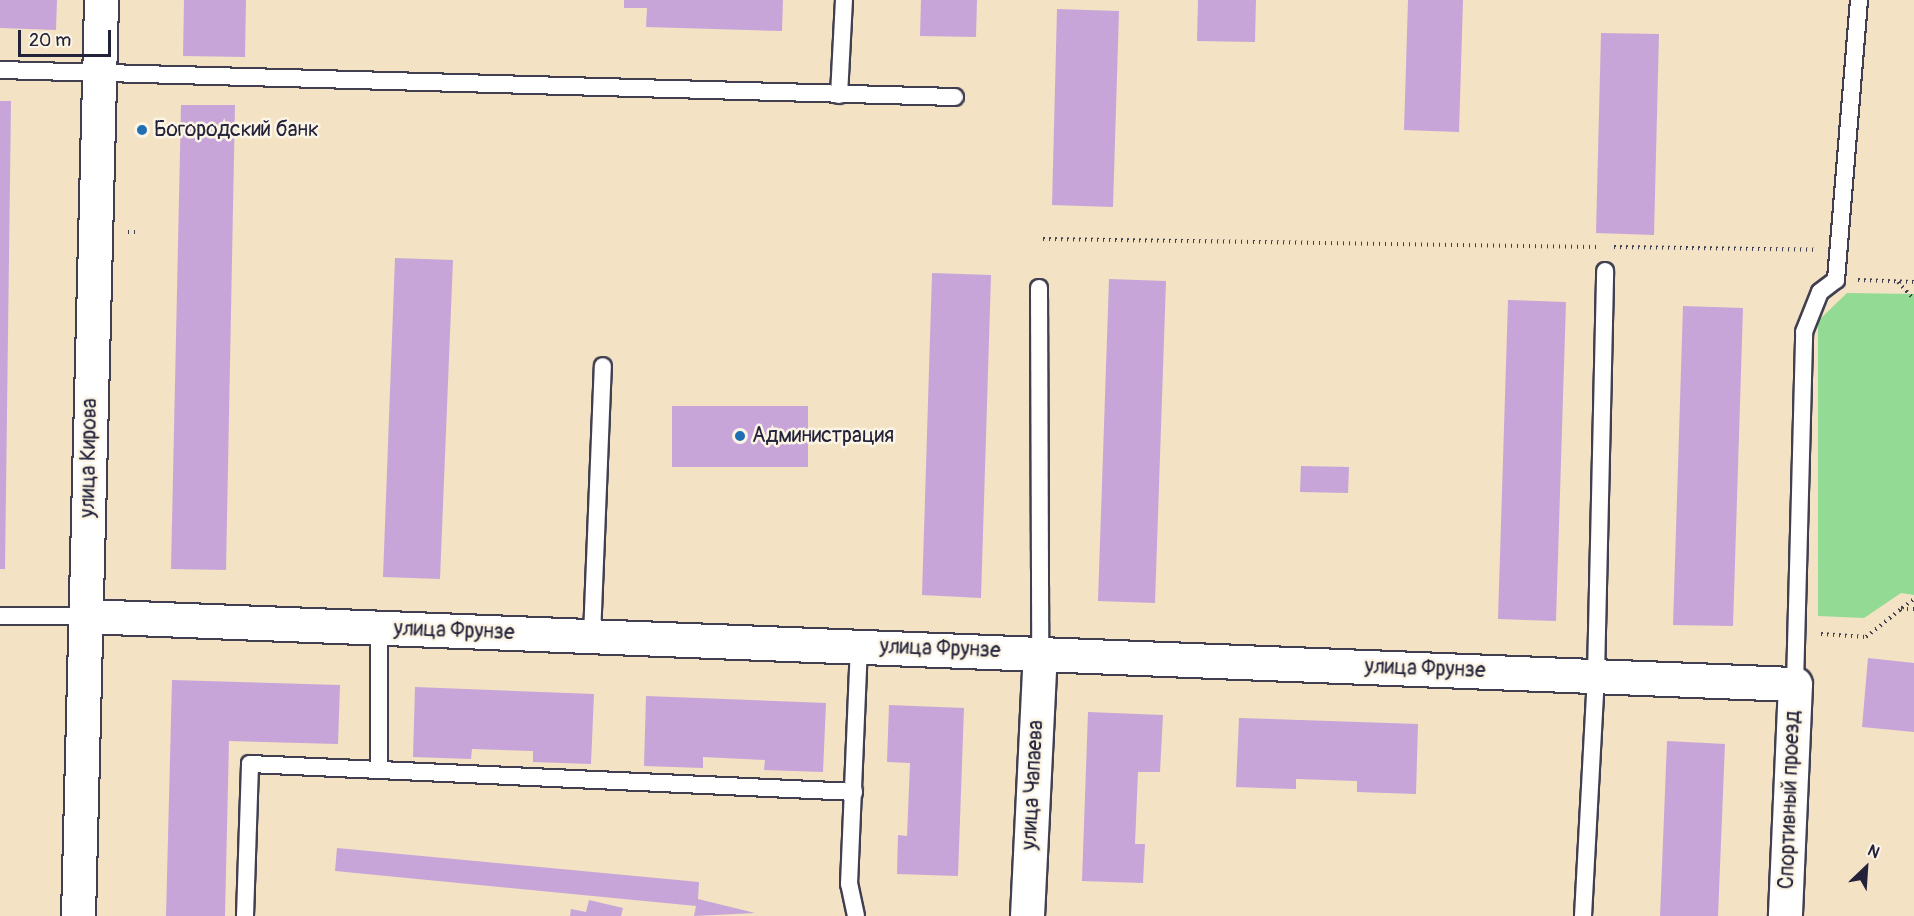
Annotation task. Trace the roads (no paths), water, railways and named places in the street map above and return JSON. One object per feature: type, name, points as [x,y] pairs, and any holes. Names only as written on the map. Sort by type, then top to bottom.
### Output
[{"type":"street","name":"улица Кирова","points":[[78,916],[101,0]]},
{"type":"street","name":"улица Фрунзе","points":[[85,616],[1795,684]]},
{"type":"street","name":"улица Чапаева","points":[[1027,916],[1040,654]]},
{"type":"street","name":"Спортивный проезд","points":[[1785,916],[1795,684]]},
{"type":"lane","points":[[839,95],[844,0]]},
{"type":"lane","points":[[1795,684],[1804,332],[1820,292],[1836,280],[1859,0]]},
{"type":"lane","points":[[0,70],[839,95],[955,96]]},
{"type":"lane","points":[[1583,916],[1596,675],[1605,271]]},
{"type":"lane","points":[[1039,288],[1040,654]]},
{"type":"lane","points":[[592,636],[603,366]]},
{"type":"lane","points":[[0,616],[85,616]]},
{"type":"lane","points":[[379,628],[379,767]]},
{"type":"lane","points":[[856,916],[849,884],[859,646]]},
{"type":"lane","points":[[245,916],[250,764],[379,767],[410,773],[854,792]]},
{"type":"place","name":"Богородский банк","points":[[142,130]]},
{"type":"place","name":"Администрация","points":[[740,436]]}]
